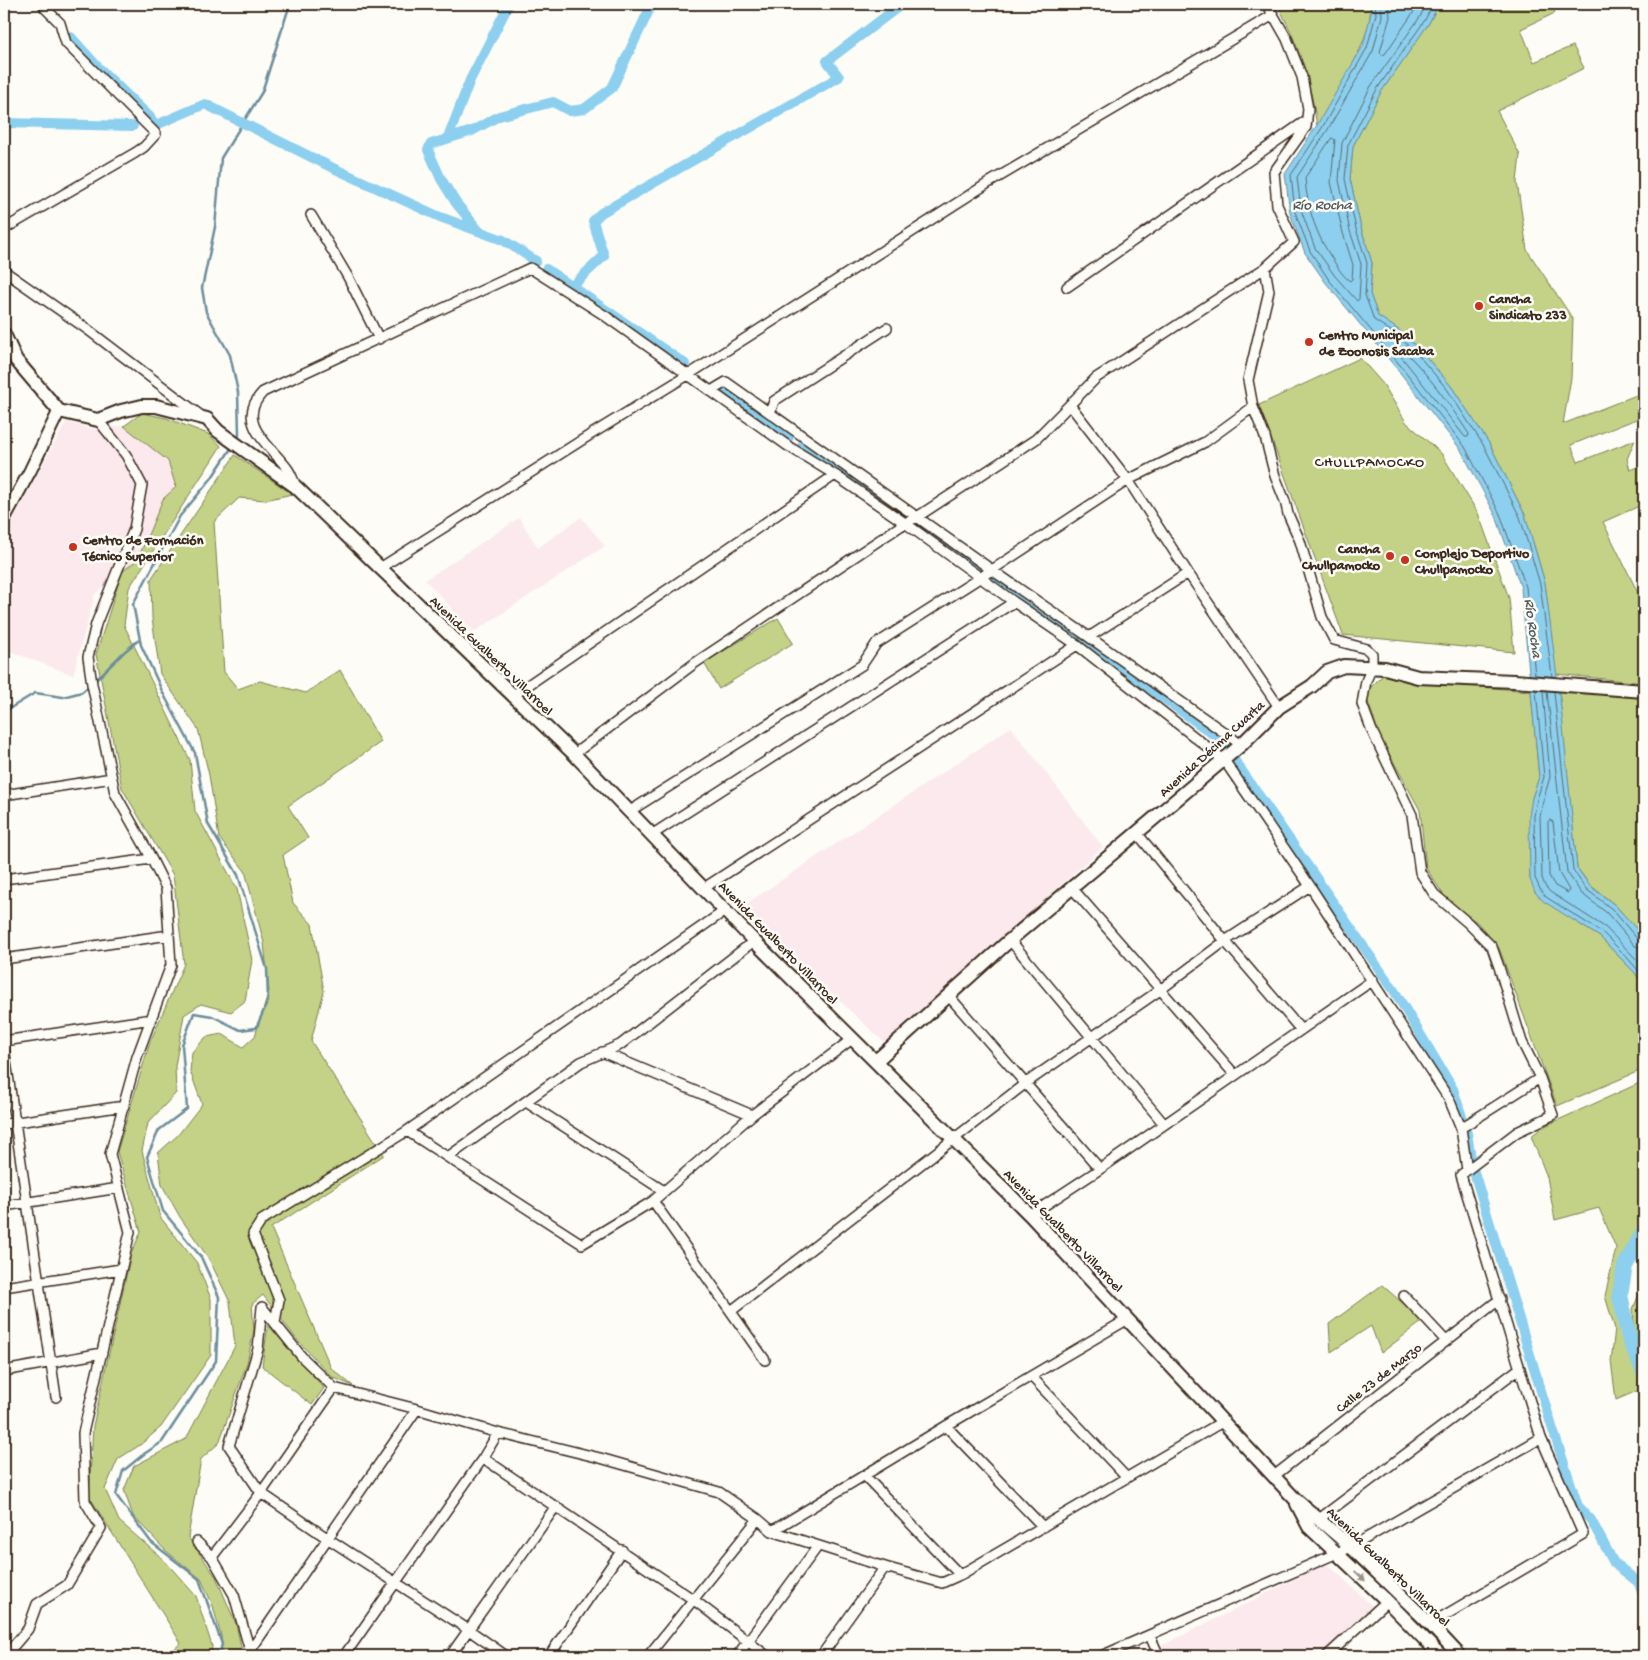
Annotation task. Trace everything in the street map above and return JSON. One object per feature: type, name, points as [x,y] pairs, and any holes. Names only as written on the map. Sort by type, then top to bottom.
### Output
[{"type":"main road","points":[[4,334],[16,360],[59,410],[98,420],[121,411],[142,406],[156,406],[207,419]]},
{"type":"main road","name":"Avenida Gualberto Villarroel","points":[[207,419],[218,431],[296,487],[574,754],[754,941],[1030,1215],[1295,1499],[1350,1547],[1430,1624],[1460,1656]]},
{"type":"main road","name":"Avenida Décima Cuarta","points":[[876,1061],[1010,940],[1224,760],[1279,707],[1312,686],[1327,672],[1344,666],[1386,668],[1418,677],[1570,684],[1644,691]]},
{"type":"main road","name":"Avenida Gualberto Villarroel","points":[[1295,1499],[1309,1527],[1387,1601],[1441,1656]]},
{"type":"street","points":[[4,229],[135,154],[156,134],[66,43],[60,23],[43,4]]},
{"type":"street","points":[[574,754],[695,663],[904,523],[918,517],[1036,439],[1096,378],[1265,268],[1294,242],[1277,205],[1274,172],[1306,127],[1308,109],[1302,77],[1287,39],[1267,4]]},
{"type":"street","points":[[380,568],[590,435],[688,376],[990,182],[1273,15]]},
{"type":"street","points":[[1067,287],[1307,120]]},
{"type":"street","points":[[311,215],[348,277],[379,339]]},
{"type":"street","points":[[296,487],[289,470],[258,435],[255,428],[252,418],[256,399],[263,392],[530,268],[604,316],[788,446],[835,475],[1077,645],[1224,760],[1373,980],[1449,1099],[1461,1128],[1467,1170]]},
{"type":"street","points":[[1265,268],[1269,291],[1248,380],[1253,407],[1265,437],[1275,476],[1286,501],[1288,514],[1300,541],[1322,617],[1334,640],[1367,649],[1372,654],[1372,668],[1366,681],[1362,704],[1372,731],[1412,815],[1420,872],[1434,894],[1468,923],[1492,947],[1500,967],[1522,1042],[1540,1078],[1553,1115],[1517,1132],[1462,1175],[1541,1438],[1583,1534],[1430,1624]]},
{"type":"street","points":[[4,271],[87,329],[207,419]]},
{"type":"street","points":[[770,413],[774,401],[887,328]]},
{"type":"street","points":[[711,391],[726,382],[1241,745]]},
{"type":"street","points":[[1070,405],[1128,480],[1188,573],[1279,707]]},
{"type":"street","points":[[630,811],[862,665],[876,644],[1128,480],[1205,442],[1253,407]]},
{"type":"street","points":[[4,519],[30,471],[59,410]]},
{"type":"street","points":[[5,1656],[28,1629],[37,1604],[67,1585],[101,1528],[85,1500],[83,1433],[130,1232],[110,1154],[137,1057],[171,966],[166,888],[115,793],[88,657],[96,624],[134,529],[142,484],[126,455],[98,420]]},
{"type":"street","points":[[512,696],[835,475]]},
{"type":"street","points":[[1089,637],[1188,573]]},
{"type":"street","points":[[653,834],[1014,602]]},
{"type":"street","points":[[704,888],[1077,645]]},
{"type":"street","points":[[4,795],[112,778]]},
{"type":"street","points":[[1137,833],[1301,1030]]},
{"type":"street","points":[[4,880],[151,859]]},
{"type":"street","points":[[731,1311],[1026,1084],[1160,990],[1225,941],[1310,886]]},
{"type":"street","points":[[1072,888],[1235,1075]]},
{"type":"street","points":[[275,1322],[279,1300],[253,1234],[262,1220],[407,1131],[726,910]]},
{"type":"street","points":[[4,959],[169,935]]},
{"type":"street","points":[[1010,940],[1164,1124]]},
{"type":"street","points":[[448,1158],[581,1062],[620,1045],[754,941]]},
{"type":"street","points":[[1030,1215],[1100,1169],[1373,980]]},
{"type":"street","points":[[948,995],[1100,1169]]},
{"type":"street","points":[[4,1041],[152,1019]]},
{"type":"street","points":[[407,1131],[582,1244],[653,1201],[752,1115],[852,1039]]},
{"type":"street","points":[[4,1048],[56,1397]]},
{"type":"street","points":[[602,1052],[752,1115]]},
{"type":"street","points":[[1461,1128],[1540,1078]]},
{"type":"street","points":[[526,1102],[664,1192]]},
{"type":"street","points":[[4,1124],[124,1106]]},
{"type":"street","points":[[4,1206],[119,1188]]},
{"type":"street","points":[[653,1201],[765,1360]]},
{"type":"street","points":[[4,1287],[121,1269]]},
{"type":"street","points":[[1404,1296],[1446,1341]]},
{"type":"street","name":"Calle 23 de Marzo","points":[[1274,1476],[1500,1299]]},
{"type":"street","points":[[506,1656],[261,1492],[229,1446],[258,1349],[262,1306],[302,1357],[334,1388],[417,1409],[498,1433],[600,1458],[719,1492],[772,1531],[942,1583],[960,1575],[1222,1422]]},
{"type":"street","points":[[772,1531],[1128,1319]]},
{"type":"street","points":[[4,1371],[102,1353]]},
{"type":"street","points":[[1319,1518],[1520,1368]]},
{"type":"street","points":[[1031,1376],[1127,1478]]},
{"type":"street","points":[[212,1558],[334,1388]]},
{"type":"street","points":[[197,1542],[212,1558],[234,1595],[250,1651],[417,1409]]},
{"type":"street","points":[[946,1426],[1043,1527]]},
{"type":"street","points":[[344,1656],[483,1458],[498,1433]]},
{"type":"street","points":[[1101,1656],[1350,1547],[1541,1438]]},
{"type":"street","points":[[483,1458],[694,1600],[767,1656]]},
{"type":"street","points":[[865,1476],[960,1575]]},
{"type":"street","points":[[450,1656],[556,1506]]},
{"type":"street","points":[[648,1656],[758,1519]]},
{"type":"street","points":[[737,1656],[818,1546]]},
{"type":"street","points":[[549,1656],[622,1550]]},
{"type":"street","points":[[821,1656],[885,1567]]},
{"type":"street","points":[[1327,1656],[1387,1601]]},
{"type":"street","points":[[1150,1636],[1159,1656]]},
{"type":"shaded area","name":"Centro de Formación Técnico Superior","points":[[66,422],[93,429],[124,426],[168,461],[176,487],[163,499],[138,559],[95,594],[73,675],[4,649],[4,536]]},
{"type":"shaded area","points":[[581,517],[605,546],[474,632],[425,580],[519,518],[538,548]]},
{"type":"shaded area","points":[[1011,727],[1103,847],[885,1043],[758,925],[743,906]]},
{"type":"shaded area","points":[[1325,1564],[1331,1567],[1372,1606],[1319,1656],[1160,1656],[1155,1649]]},
{"type":"green space","points":[[1277,4],[1370,4],[1370,17],[1360,49],[1343,83],[1317,126],[1303,63],[1285,18]]},
{"type":"green space","points":[[1439,4],[1551,4],[1555,13],[1521,29],[1534,62],[1573,46],[1584,68],[1497,111],[1520,155],[1517,182],[1527,250],[1573,319],[1571,378],[1563,424],[1644,392],[1644,416],[1571,445],[1578,462],[1635,440],[1627,459],[1630,470],[1644,465],[1644,504],[1603,522],[1644,605],[1644,683],[1556,674],[1545,583],[1525,515],[1489,443],[1451,386],[1421,351],[1400,331],[1378,316],[1370,294],[1372,263],[1361,228],[1350,179],[1353,146],[1381,92],[1429,23]]},
{"type":"green space","name":"Complejo Deportivo Chullpamocko","points":[[1360,358],[1383,384],[1406,422],[1441,453],[1478,513],[1509,598],[1514,652],[1343,635],[1259,405]]},
{"type":"green space","points":[[142,413],[166,418],[208,434],[221,446],[129,588],[124,625],[190,760],[195,811],[237,889],[252,960],[245,1001],[231,1012],[201,1004],[184,1015],[175,1066],[176,1093],[148,1123],[142,1151],[160,1217],[197,1263],[211,1299],[211,1355],[161,1427],[140,1445],[118,1459],[105,1489],[119,1521],[164,1560],[196,1596],[212,1646],[211,1656],[166,1656],[181,1643],[89,1496],[93,1426],[131,1254],[141,1232],[117,1152],[150,1042],[184,964],[173,875],[122,788],[96,654],[122,572],[138,559],[163,499],[176,487],[168,461],[124,426]]},
{"type":"green space","points":[[235,455],[292,494],[265,500],[239,498],[214,522],[224,672],[238,689],[260,681],[306,693],[340,670],[381,742],[288,806],[308,838],[283,855],[293,903],[312,924],[324,991],[311,1041],[384,1155],[271,1228],[331,1368],[353,1386],[332,1377],[298,1341],[263,1295],[252,1304],[254,1330],[247,1363],[219,1443],[201,1459],[188,1537],[216,1577],[236,1624],[243,1656],[222,1656],[221,1636],[213,1606],[201,1579],[165,1550],[133,1516],[124,1490],[134,1466],[186,1439],[235,1346],[230,1302],[209,1259],[180,1217],[162,1185],[158,1153],[178,1135],[202,1104],[190,1071],[192,1052],[206,1037],[222,1034],[243,1047],[255,1036],[269,991],[264,943],[245,871],[219,838],[209,775],[198,729],[160,674],[152,618],[151,579]]},
{"type":"green space","points":[[778,618],[793,643],[719,689],[704,663]]},
{"type":"green space","points":[[1384,674],[1416,682],[1531,691],[1539,778],[1532,798],[1530,879],[1573,920],[1600,937],[1635,973],[1644,986],[1644,1069],[1557,1106],[1499,948],[1478,923],[1448,902],[1426,868],[1420,810],[1380,737],[1365,693]]},
{"type":"green space","points":[[1559,691],[1644,697],[1644,941],[1640,933],[1615,905],[1590,885],[1577,868]]},
{"type":"green space","points":[[1644,1081],[1644,1205],[1641,1229],[1621,1260],[1615,1294],[1623,1339],[1644,1384],[1644,1388],[1616,1400],[1611,1361],[1615,1329],[1605,1296],[1616,1248],[1599,1208],[1555,1220],[1547,1177],[1531,1136],[1545,1126]]},
{"type":"green space","points":[[1644,1282],[1644,1360],[1635,1338],[1633,1309]]},
{"type":"green space","points":[[1382,1285],[1423,1321],[1381,1353],[1371,1326],[1331,1352],[1329,1324]]},
{"type":"green space","points":[[268,1325],[324,1388],[312,1405],[262,1366]]},
{"type":"water","name":"Río Rocha","points":[[1370,4],[1439,4],[1429,23],[1381,92],[1353,146],[1350,179],[1361,228],[1372,263],[1370,294],[1378,316],[1400,331],[1421,351],[1451,386],[1489,443],[1525,515],[1545,583],[1562,716],[1577,868],[1590,886],[1615,905],[1640,933],[1644,941],[1644,986],[1635,973],[1600,937],[1543,901],[1535,892],[1530,879],[1529,816],[1532,798],[1539,777],[1521,588],[1496,516],[1461,450],[1326,283],[1305,253],[1290,213],[1285,174],[1317,125],[1363,46],[1371,13]]},
{"type":"waterway","points":[[236,440],[239,435],[238,392],[230,355],[206,312],[202,288],[215,227],[221,158],[262,92],[290,4]]},
{"type":"waterway","points":[[448,138],[470,80],[509,4]]},
{"type":"waterway","points":[[479,231],[456,203],[441,179],[428,150],[431,144],[472,131],[499,116],[553,102],[570,111],[584,109],[612,88],[652,4]]},
{"type":"waterway","points":[[572,286],[604,256],[593,221],[601,213],[839,77],[827,61],[902,4]]},
{"type":"waterway","points":[[71,37],[98,67],[150,117],[154,125]]},
{"type":"waterway","points":[[151,126],[205,104],[331,167],[440,217],[503,240],[536,261]]},
{"type":"waterway","points":[[4,123],[133,126]]},
{"type":"waterway","points":[[546,269],[685,364]]},
{"type":"waterway","points":[[725,392],[789,437]]},
{"type":"waterway","points":[[802,446],[908,516]]},
{"type":"waterway","points":[[219,1656],[222,1644],[199,1579],[151,1542],[116,1495],[123,1471],[162,1442],[216,1361],[219,1297],[201,1257],[163,1211],[147,1157],[159,1130],[187,1109],[182,1045],[194,1013],[212,1016],[240,1030],[256,1028],[268,1001],[267,969],[238,875],[208,824],[195,753],[163,693],[141,645],[133,604],[180,516],[211,479],[232,447]]},
{"type":"waterway","points":[[920,525],[981,568]]},
{"type":"waterway","points":[[994,577],[1217,737],[1226,749]]},
{"type":"waterway","points":[[95,681],[140,639]]},
{"type":"waterway","points":[[4,712],[35,693],[63,697],[82,692],[89,686]]},
{"type":"waterway","points":[[1235,761],[1395,992],[1453,1089],[1463,1120]]},
{"type":"waterway","points":[[1467,1133],[1471,1158]]},
{"type":"waterway","points":[[1474,1172],[1578,1506],[1591,1520],[1614,1563],[1638,1582],[1644,1595]]},
{"type":"waterway","points":[[1644,1231],[1625,1266],[1620,1295],[1630,1341],[1644,1371]]},
{"type":"place","name":"Cancha Sindicato 233","points":[[1479,306]]},
{"type":"place","name":"Centro Municipal de Zoonosis Sacaba","points":[[1309,342]]},
{"type":"place","name":"Centro de Formación Técnico Superior","points":[[73,547]]},
{"type":"place","name":"Cancha Chullpamocko","points":[[1390,556]]},
{"type":"place","name":"Complejo Deportivo Chullpamocko","points":[[1405,560]]},
{"type":"district","name":"CHULLPAMOCKO","points":[[1370,461]]}]
